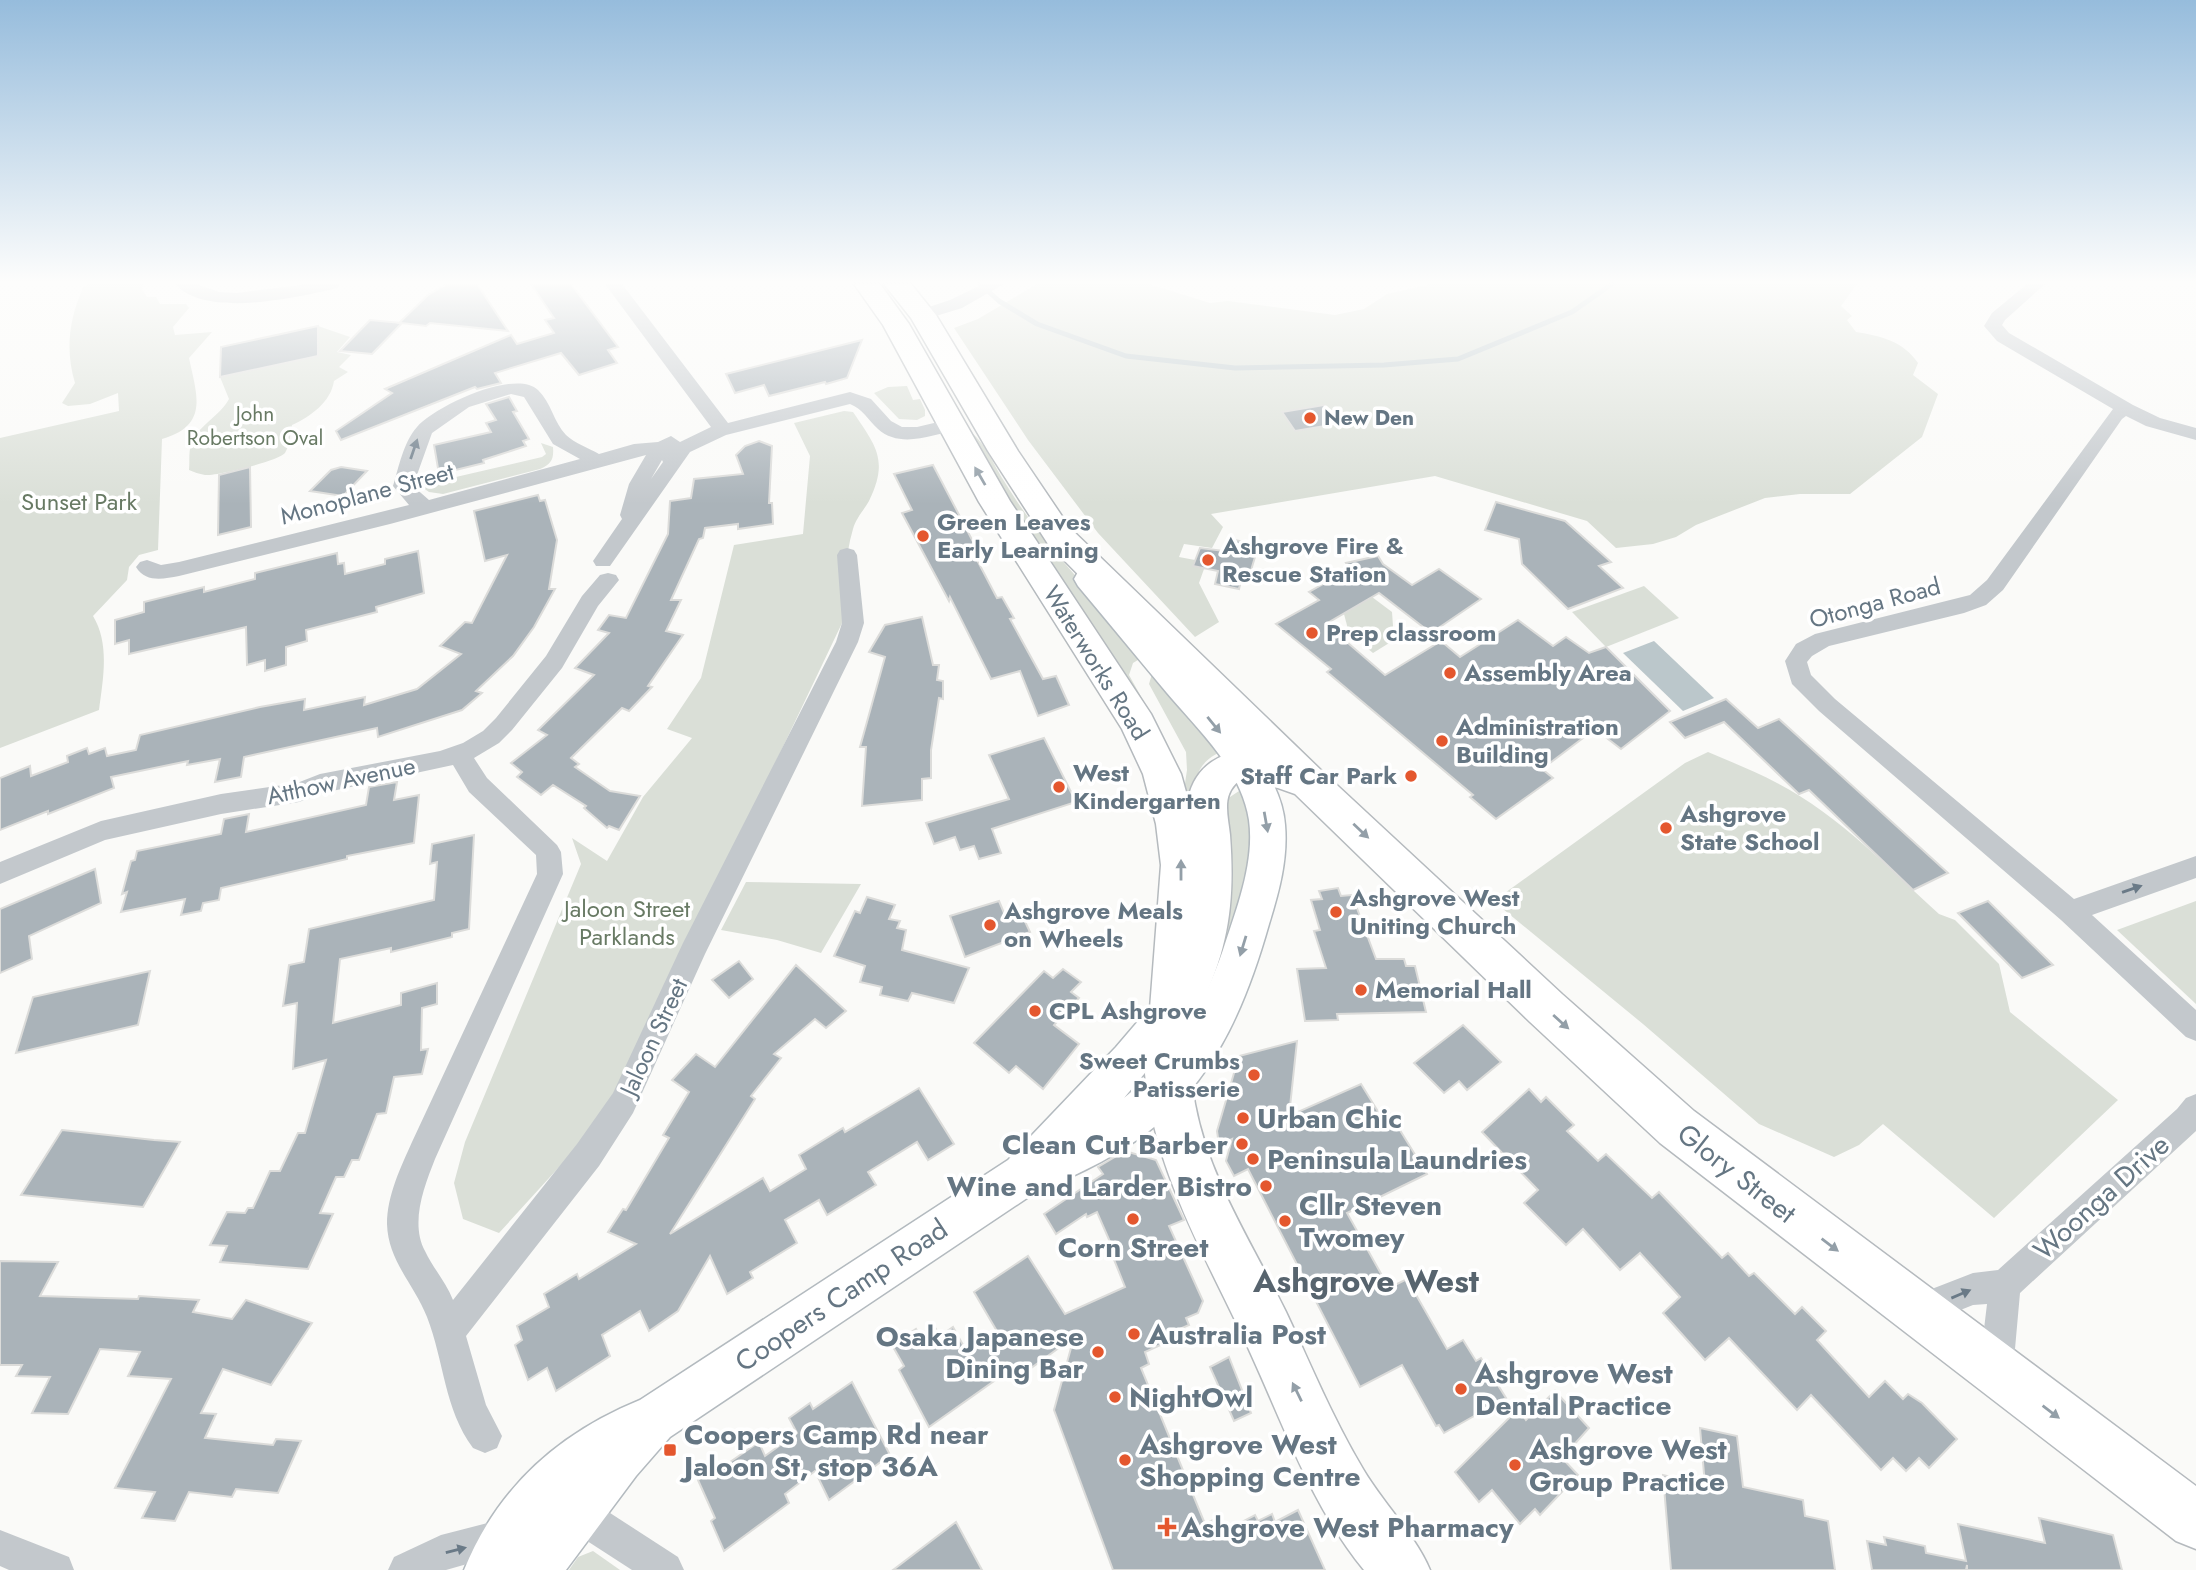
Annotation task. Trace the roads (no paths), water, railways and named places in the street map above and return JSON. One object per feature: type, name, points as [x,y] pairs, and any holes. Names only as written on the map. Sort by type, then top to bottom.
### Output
[{"type":"main road","name":"Waterworks Road","points":[[931,357],[967,421],[1059,536],[1103,597],[1246,765],[1260,797],[1269,846],[1267,870],[1221,1011],[1208,1035],[1168,1084]]},
{"type":"main road","name":"Waterworks Road","points":[[967,421],[995,502],[1138,724],[1162,774],[1176,824],[1181,865],[1180,921],[1171,1012],[1168,1084],[1180,1139],[1224,1242],[1360,1518],[1401,1570]]},
{"type":"main road","name":"Waterworks Road","points":[[1059,536],[1311,785]]},
{"type":"main road","points":[[1171,1012],[1193,979],[1208,932],[1211,887],[1210,790],[1220,776],[1246,765],[1270,768],[1311,785]]},
{"type":"main road","name":"Glory Street","points":[[1311,785],[1546,1008],[1677,1126],[2196,1521]]},
{"type":"main road","name":"Coopers Camp Road","points":[[1020,1177],[1131,1061],[1171,1012]]},
{"type":"main road","name":"Coopers Camp Road","points":[[519,1562],[567,1495],[631,1444],[663,1413],[1020,1177],[1084,1149],[1144,1108],[1168,1084]]},
{"type":"main road","points":[[2113,1459],[2196,1538]]},
{"type":"street","points":[[669,357],[721,426]]},
{"type":"street","points":[[2038,357],[2126,409],[2154,422],[2196,434]]},
{"type":"street","points":[[425,506],[412,498],[403,486],[418,439],[427,428],[463,403],[500,391],[524,389],[532,395],[560,440],[573,450],[600,461]]},
{"type":"street","name":"Monoplane Street","points":[[147,567],[158,573],[179,569],[554,474],[634,450],[667,454],[721,426],[853,398],[865,402],[885,426],[896,432],[911,433],[967,421]]},
{"type":"street","name":"Otonga Road","points":[[2070,912],[1827,705],[1800,678],[1796,661],[1804,650],[1823,640],[1956,608],[1978,600],[1995,585],[2115,415],[2126,409]]},
{"type":"street","points":[[554,474],[559,460],[560,440]]},
{"type":"street","points":[[647,467],[667,454]]},
{"type":"street","name":"Atthow Avenue","points":[[0,873],[101,831],[221,804],[299,792],[320,784],[458,754],[491,737],[554,662],[590,601],[627,529],[647,502],[667,454]]},
{"type":"street","name":"Monoplane Street","points":[[600,461],[647,467]]},
{"type":"street","name":"Atthow Avenue","points":[[627,529],[637,488],[647,467]]},
{"type":"street","name":"Jaloon Street","points":[[449,1331],[581,1165],[623,1103],[693,951],[847,642],[853,623],[847,555]]},
{"type":"street","points":[[458,754],[478,785],[548,852],[550,874],[423,1152],[407,1196],[403,1226],[405,1245],[413,1263],[438,1301],[449,1331],[472,1419],[485,1436]]},
{"type":"street","points":[[2196,867],[2070,912],[2196,1028]]},
{"type":"street","name":"Woonga Drive","points":[[2005,1285],[2188,1119],[2196,1108]]},
{"type":"street","points":[[1918,1311],[1973,1289],[2005,1285],[1996,1371]]},
{"type":"street","points":[[567,1495],[665,1570]]},
{"type":"street","points":[[0,1548],[56,1570]]},
{"type":"street","points":[[407,1570],[441,1553],[519,1562]]},
{"type":"waterway","points":[[1138,357],[1235,368],[1384,365],[1462,357]]},
{"type":"place","name":"New Den","points":[[1310,418]]},
{"type":"place","name":"Green Leaves Early Learning","points":[[923,536]]},
{"type":"place","name":"Ashgrove Fire & Rescue Station","points":[[1208,560]]},
{"type":"place","name":"Prep classroom","points":[[1312,633]]},
{"type":"place","name":"Assembly Area","points":[[1450,673]]},
{"type":"place","name":"Administration Building","points":[[1442,741]]},
{"type":"place","name":"Staff Car Park","points":[[1411,776]]},
{"type":"place","name":"West Kindergarten","points":[[1059,787]]},
{"type":"place","name":"Ashgrove State School","points":[[1666,828]]},
{"type":"place","name":"Ashgrove West Uniting Church","points":[[1336,912]]},
{"type":"place","name":"Ashgrove Meals on Wheels","points":[[990,925]]},
{"type":"place","name":"Memorial Hall","points":[[1361,990]]},
{"type":"place","name":"CPL Ashgrove","points":[[1035,1011]]},
{"type":"place","name":"Sweet Crumbs Patisserie","points":[[1254,1075]]},
{"type":"place","name":"Urban Chic","points":[[1243,1118]]},
{"type":"place","name":"Clean Cut Barber","points":[[1242,1144]]},
{"type":"place","name":"Peninsula Laundries","points":[[1253,1159]]},
{"type":"place","name":"Wine and Larder Bistro","points":[[1266,1186]]},
{"type":"place","name":"Corn Street","points":[[1133,1219]]},
{"type":"place","name":"Cllr Steven Twomey","points":[[1285,1221]]},
{"type":"place","name":"Australia Post","points":[[1134,1334]]},
{"type":"place","name":"Osaka Japanese Dining Bar","points":[[1098,1352]]},
{"type":"place","name":"Ashgrove West Dental Practice","points":[[1461,1389]]},
{"type":"place","name":"NightOwl","points":[[1115,1397]]},
{"type":"place","name":"Coopers Camp Rd near Jaloon St, stop 36A","points":[[670,1450]]},
{"type":"place","name":"Ashgrove West Shopping Centre","points":[[1125,1460]]},
{"type":"place","name":"Ashgrove West Group Practice","points":[[1515,1465]]},
{"type":"place","name":"Ashgrove West Pharmacy","points":[[1167,1527]]},
{"type":"district","name":"Ashgrove West","points":[[1366,1281]]},
{"type":"park label","name":"John Robertson Oval","points":[[255,426]]},
{"type":"park label","name":"Sunset Park","points":[[79,502]]},
{"type":"park label","name":"Jaloon Street Parklands","points":[[627,923]]}]
